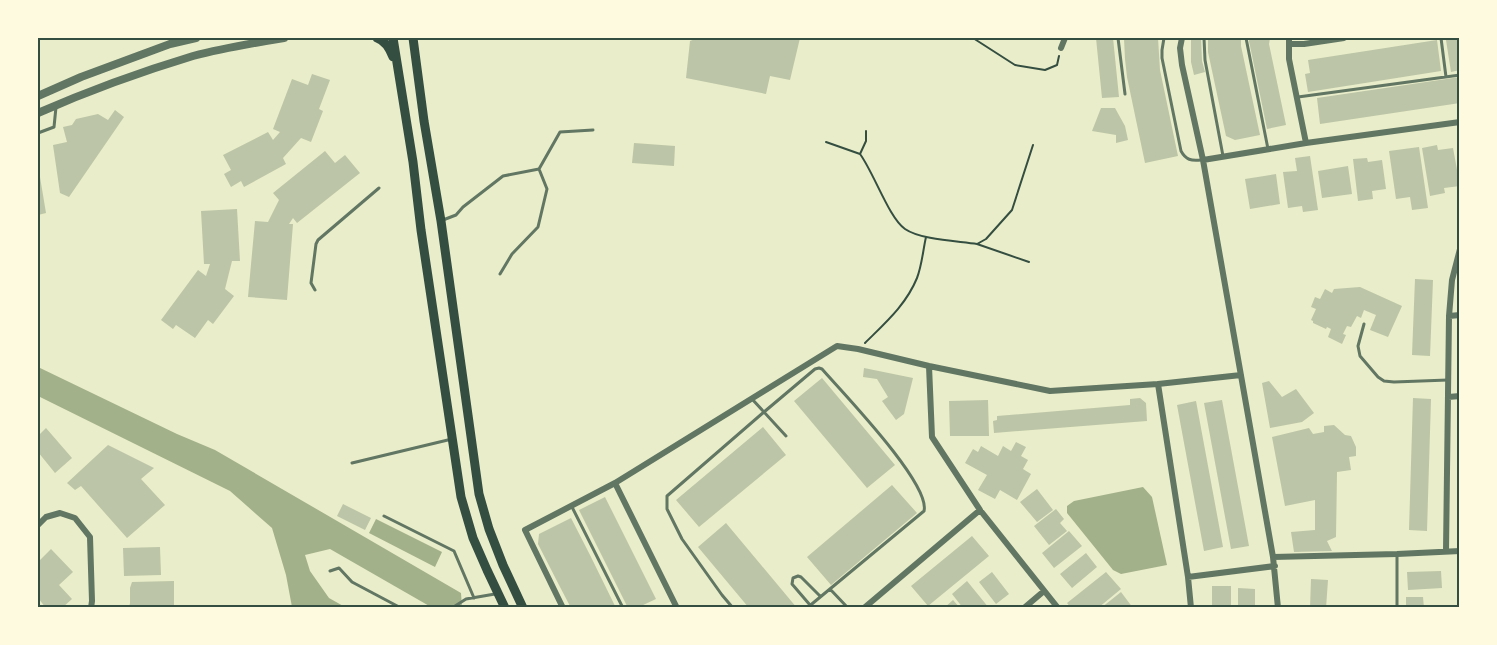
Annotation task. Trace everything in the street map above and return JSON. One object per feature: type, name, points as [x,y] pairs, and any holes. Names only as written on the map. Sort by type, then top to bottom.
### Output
[{"type":"main road","points":[[377,38],[389,47],[399,74]]},
{"type":"main road","points":[[393,38],[461,497],[473,538],[505,608]]},
{"type":"main road","points":[[413,38],[479,494],[489,529],[523,608]]},
{"type":"street","points":[[38,96],[169,40],[196,38]]},
{"type":"street","points":[[38,113],[139,74],[194,56],[224,48],[284,38]]},
{"type":"street","points":[[1061,48],[1065,38]]},
{"type":"street","points":[[1182,38],[1180,48],[1182,65],[1203,160],[1275,566],[1278,608]]},
{"type":"street","points":[[1306,144],[1289,59],[1289,41],[1304,44],[1344,38]]},
{"type":"street","points":[[1203,160],[1460,122]]},
{"type":"street","points":[[1446,551],[1449,316],[1452,280],[1460,249]]},
{"type":"street","points":[[1449,316],[1460,315]]},
{"type":"street","points":[[563,608],[525,530],[615,483],[837,346],[1050,391],[1158,384],[1241,375]]},
{"type":"street","points":[[929,366],[932,437],[980,510],[1058,608]]},
{"type":"street","points":[[1158,384],[1191,608]]},
{"type":"street","points":[[1448,397],[1460,396]]},
{"type":"street","points":[[615,483],[677,608]]},
{"type":"street","points":[[864,608],[980,510]]},
{"type":"street","points":[[38,525],[46,517],[60,513],[75,518],[90,537],[91,608]]},
{"type":"street","points":[[1273,557],[1460,550]]},
{"type":"street","points":[[1188,577],[1275,566]]},
{"type":"street","points":[[1024,608],[1044,591]]},
{"type":"lane","points":[[1118,38],[1125,94]]},
{"type":"lane","points":[[1164,38],[1162,58],[1181,151],[1185,158],[1193,161],[1203,160]]},
{"type":"lane","points":[[1204,38],[1205,60],[1223,156]]},
{"type":"lane","points":[[1246,38],[1268,149]]},
{"type":"lane","points":[[1441,38],[1446,77]]},
{"type":"lane","points":[[1297,97],[1460,75]]},
{"type":"lane","points":[[38,133],[54,127],[56,105]]},
{"type":"lane","points":[[441,221],[456,215],[463,207],[503,177],[539,169],[560,132],[593,130]]},
{"type":"lane","points":[[500,274],[512,254],[538,227],[547,189],[539,169]]},
{"type":"lane","points":[[315,290],[311,283],[318,240],[379,188]]},
{"type":"lane","points":[[1364,324],[1358,346],[1360,356],[1378,377],[1384,381],[1394,382],[1448,381]]},
{"type":"lane","points":[[733,608],[682,539],[667,509],[667,496],[815,369],[819,368],[897,455],[922,496],[925,506],[924,511],[821,597],[809,606],[792,584],[793,578],[801,577],[821,597]]},
{"type":"lane","points":[[752,399],[786,435]]},
{"type":"lane","points":[[352,463],[452,439]]},
{"type":"lane","points":[[571,505],[623,608]]},
{"type":"lane","points":[[384,516],[454,551],[474,598]]},
{"type":"lane","points":[[1397,554],[1397,608]]},
{"type":"lane","points":[[330,572],[339,568],[352,582],[401,608]]},
{"type":"lane","points":[[830,589],[848,608]]},
{"type":"lane","points":[[452,608],[466,599],[498,593]]},
{"type":"path","points":[[973,38],[1015,65],[1045,70],[1057,65],[1061,48]]},
{"type":"path","points":[[860,154],[866,141],[866,130]]},
{"type":"path","points":[[826,142],[860,154],[868,164],[895,218],[906,229],[926,237],[977,244],[1029,262]]},
{"type":"path","points":[[977,244],[986,239],[1012,210],[1033,145]]},
{"type":"path","points":[[858,349],[897,311],[910,292],[918,276],[926,237]]},
{"type":"shaded area","points":[[38,367],[215,450],[461,593],[462,607],[431,607],[330,549],[305,555],[310,571],[329,598],[345,607],[292,607],[286,575],[272,528],[230,491],[38,396]]},
{"type":"shaded area","points":[[1143,487],[1152,497],[1167,565],[1121,574],[1113,570],[1067,513],[1067,506],[1074,501]]},
{"type":"shaded area","points":[[376,519],[442,552],[435,567],[369,533]]},
{"type":"building","points":[[698,38],[800,38],[790,80],[770,76],[766,94],[686,78],[690,41]]},
{"type":"building","points":[[1096,38],[1113,38],[1119,97],[1102,98]]},
{"type":"building","points":[[1124,38],[1158,38],[1160,70],[1178,156],[1145,163],[1127,77]]},
{"type":"building","points":[[1191,38],[1201,38],[1205,72],[1194,75],[1191,62]]},
{"type":"building","points":[[1208,38],[1241,38],[1260,135],[1235,140],[1226,136],[1208,52]]},
{"type":"building","points":[[1250,38],[1270,38],[1269,44],[1286,125],[1267,129]]},
{"type":"building","points":[[1460,38],[1460,70],[1451,72],[1446,40]]},
{"type":"building","points":[[1437,40],[1441,71],[1308,92],[1305,74],[1310,73],[1308,60]]},
{"type":"building","points":[[312,74],[330,80],[319,109],[323,111],[311,142],[301,138],[283,158],[286,164],[244,187],[241,181],[231,187],[224,174],[231,170],[223,155],[268,132],[273,140],[280,132],[273,129],[292,79],[308,85]]},
{"type":"building","points":[[1460,77],[1460,103],[1320,124],[1317,98]]},
{"type":"building","points":[[1101,108],[1115,108],[1125,126],[1128,140],[1116,143],[1116,135],[1092,131]]},
{"type":"building","points":[[115,110],[124,117],[69,197],[60,193],[53,145],[67,142],[63,127],[72,125],[76,119],[98,114],[108,120]]},
{"type":"building","points":[[634,143],[675,146],[674,166],[632,163]]},
{"type":"building","points":[[1437,145],[1438,150],[1453,148],[1460,186],[1444,188],[1445,193],[1430,196],[1422,148]]},
{"type":"building","points":[[1419,147],[1428,208],[1412,210],[1410,197],[1396,199],[1389,151]]},
{"type":"building","points":[[325,151],[335,163],[345,155],[360,173],[297,223],[293,218],[289,224],[293,224],[287,300],[248,297],[255,221],[268,222],[279,200],[273,193]]},
{"type":"building","points":[[1310,156],[1318,210],[1303,212],[1302,206],[1288,208],[1283,172],[1297,171],[1295,158]]},
{"type":"building","points":[[1367,158],[1368,162],[1382,160],[1386,189],[1372,191],[1373,199],[1358,201],[1353,159]]},
{"type":"building","points":[[1348,166],[1352,194],[1322,198],[1318,171]]},
{"type":"building","points":[[38,171],[46,213],[38,215]]},
{"type":"building","points":[[1276,174],[1280,204],[1250,209],[1245,179]]},
{"type":"building","points":[[237,209],[240,261],[232,261],[225,289],[234,296],[213,324],[208,320],[195,338],[176,325],[173,329],[161,320],[198,270],[206,276],[210,264],[204,264],[201,211]]},
{"type":"building","points":[[1415,279],[1433,280],[1430,356],[1412,355]]},
{"type":"building","points":[[1360,287],[1402,306],[1388,337],[1370,330],[1376,315],[1364,310],[1361,318],[1357,316],[1351,327],[1347,326],[1342,344],[1328,337],[1331,329],[1313,323],[1311,320],[1316,309],[1311,307],[1315,297],[1320,299],[1325,289],[1332,293],[1334,289]]},
{"type":"building","points":[[864,368],[913,378],[904,414],[896,420],[882,401],[888,397],[877,379],[863,377]]},
{"type":"building","points":[[822,378],[895,465],[867,488],[794,401]]},
{"type":"building","points":[[1269,381],[1282,397],[1296,389],[1314,413],[1302,422],[1270,428],[1262,383]]},
{"type":"building","points":[[1140,398],[1146,403],[1147,421],[994,433],[993,421],[997,420],[997,416],[1130,405],[1130,399]]},
{"type":"building","points":[[1413,398],[1431,399],[1427,531],[1409,530]]},
{"type":"building","points":[[988,400],[989,436],[950,436],[949,401]]},
{"type":"building","points":[[1222,400],[1249,546],[1231,549],[1204,403]]},
{"type":"building","points":[[1196,401],[1223,547],[1204,551],[1177,405]]},
{"type":"building","points":[[1334,425],[1345,435],[1351,436],[1356,447],[1356,456],[1349,457],[1351,470],[1337,472],[1336,537],[1327,541],[1332,551],[1294,552],[1291,532],[1315,530],[1315,500],[1285,506],[1272,437],[1309,428],[1313,434],[1324,432],[1324,426]]},
{"type":"building","points":[[763,427],[786,455],[699,527],[676,500]]},
{"type":"building","points":[[46,428],[72,458],[55,473],[38,452],[38,436]]},
{"type":"building","points":[[1016,442],[1026,447],[1021,456],[1028,460],[1023,469],[1031,474],[1017,500],[1000,490],[995,499],[978,490],[987,475],[965,463],[973,449],[978,452],[981,446],[998,456],[1003,446],[1011,451]]},
{"type":"building","points":[[108,445],[154,468],[141,479],[165,505],[127,538],[81,486],[75,490],[67,483]]},
{"type":"building","points":[[892,485],[917,513],[831,585],[807,557]]},
{"type":"building","points":[[1037,489],[1053,510],[1037,522],[1020,502]]},
{"type":"building","points":[[605,497],[656,599],[641,606],[642,608],[628,608],[579,510]]},
{"type":"building","points":[[343,504],[371,518],[365,530],[337,516]]},
{"type":"building","points":[[1056,509],[1064,519],[1060,523],[1067,531],[1049,545],[1034,526]]},
{"type":"building","points":[[571,518],[616,608],[571,608],[538,544],[539,534]]},
{"type":"building","points":[[726,523],[797,608],[749,608],[698,547]]},
{"type":"building","points":[[1069,531],[1082,546],[1054,568],[1042,553]]},
{"type":"building","points":[[972,536],[989,556],[928,606],[911,586]]},
{"type":"building","points":[[160,547],[161,575],[124,576],[123,548]]},
{"type":"building","points":[[51,549],[73,572],[59,585],[72,599],[62,608],[46,608],[38,598],[38,562]]},
{"type":"building","points":[[1086,553],[1097,567],[1072,588],[1060,574]]},
{"type":"building","points":[[1441,571],[1442,588],[1408,590],[1407,572]]},
{"type":"building","points":[[992,572],[1009,594],[996,604],[979,582]]},
{"type":"building","points":[[1106,572],[1121,589],[1098,608],[1071,608],[1067,603]]},
{"type":"building","points":[[1311,579],[1328,580],[1326,608],[1310,608]]},
{"type":"building","points":[[174,581],[174,608],[129,608],[132,582]]},
{"type":"building","points":[[967,581],[989,608],[963,608],[952,594]]},
{"type":"building","points":[[1212,586],[1231,586],[1231,608],[1212,608]]},
{"type":"building","points":[[1238,588],[1255,589],[1255,608],[1238,608]]},
{"type":"building","points":[[1121,592],[1133,608],[1101,608]]},
{"type":"building","points":[[1406,597],[1423,597],[1424,608],[1406,608]]},
{"type":"building","points":[[953,600],[960,608],[944,608]]}]
